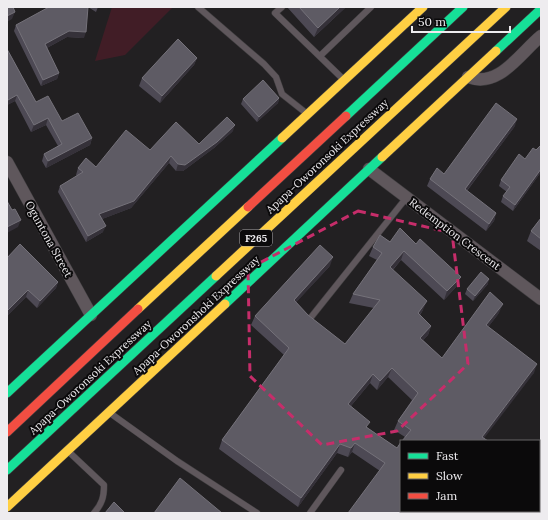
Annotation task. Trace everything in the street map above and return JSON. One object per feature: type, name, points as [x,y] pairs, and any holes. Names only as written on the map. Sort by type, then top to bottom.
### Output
[{"type":"main road","points":[[7,393],[308,114],[421,7]]},
{"type":"main road","name":"Apapa-Oworonsoki Expressway","points":[[7,432],[464,7]]},
{"type":"main road","name":"Apapa-Oworonsoki Expressway","points":[[7,470],[506,7]]},
{"type":"main road","name":"Apapa-Oworonshoki Expressway","points":[[7,507],[541,9]]},
{"type":"street","points":[[468,77],[474,79],[490,79],[499,75],[541,36]]},
{"type":"street","name":"Oguntona Street","points":[[7,162],[91,315]]},
{"type":"street","name":"Redemption Crescent","points":[[369,169],[541,299]]},
{"type":"lane","points":[[198,7],[264,64],[276,77],[282,94],[308,114]]},
{"type":"lane","points":[[282,7],[275,14],[344,80]]},
{"type":"lane","points":[[320,56],[372,7]]},
{"type":"lane","points":[[314,326],[308,321],[407,197]]},
{"type":"lane","points":[[109,412],[177,461],[257,513]]},
{"type":"lane","points":[[67,451],[104,485],[104,496],[101,505],[94,513]]},
{"type":"lane","points":[[310,513],[341,470]]},
{"type":"highlighted area","points":[[358,211],[452,233],[468,364],[397,431],[322,445],[250,376],[248,269]]},
{"type":"shaded area","points":[[112,7],[173,7],[125,55],[95,61]]},
{"type":"building","points":[[7,7],[13,7],[15,12],[7,16]]},
{"type":"building","points":[[49,7],[88,7],[86,32],[69,31],[45,44],[59,73],[43,80],[16,25]]},
{"type":"building","points":[[299,7],[340,7],[318,28]]},
{"type":"building","points":[[178,39],[197,58],[162,96],[142,78]]},
{"type":"building","points":[[7,49],[36,102],[48,96],[62,121],[78,113],[92,138],[48,161],[44,154],[62,144],[48,118],[34,125],[17,95],[8,100],[7,99]]},
{"type":"building","points":[[263,80],[279,98],[259,117],[243,99]]},
{"type":"building","points":[[496,103],[517,119],[465,189],[496,213],[489,224],[430,179],[437,168],[444,174]]},
{"type":"building","points":[[227,117],[235,125],[217,142],[185,165],[178,164],[171,156],[134,201],[99,214],[106,226],[88,236],[60,186],[83,172],[78,168],[86,158],[96,167],[126,130],[150,150],[176,122],[199,144]]},
{"type":"building","points":[[541,145],[541,169],[515,205],[503,196],[510,187],[501,180],[519,154],[525,159],[533,148],[536,150]]},
{"type":"building","points":[[7,201],[12,210],[15,209],[21,220],[7,227]]},
{"type":"building","points":[[541,218],[541,239],[531,231]]},
{"type":"building","points":[[400,228],[416,244],[420,239],[461,277],[447,291],[404,251],[390,267],[427,301],[418,313],[431,326],[420,338],[442,358],[490,292],[503,304],[486,325],[537,364],[482,437],[486,440],[403,440],[411,430],[398,421],[418,393],[392,368],[380,381],[373,374],[348,404],[370,422],[366,427],[397,448],[400,444],[400,512],[448,513],[348,513],[385,463],[355,443],[351,448],[340,444],[301,498],[222,440],[289,348],[255,316],[320,245],[333,257],[294,300],[308,315],[345,344],[380,300],[353,294],[382,253],[373,247],[380,235],[390,242]]},
{"type":"building","points":[[20,244],[58,282],[40,301],[28,290],[7,311],[7,258]]},
{"type":"building","points":[[481,272],[489,279],[475,296],[467,289]]},
{"type":"building","points":[[180,478],[222,513],[154,513]]},
{"type":"building","points":[[541,481],[541,513],[496,512],[540,512]]},
{"type":"building","points":[[114,502],[125,513],[105,513]]},
{"type":"traffic: fast","points":[[346,116],[463,7]]},
{"type":"traffic: fast","points":[[496,51],[541,9]]},
{"type":"traffic: fast","points":[[7,393],[282,138]]},
{"type":"traffic: fast","points":[[225,304],[382,157]]},
{"type":"traffic: fast","points":[[7,470],[216,276]]},
{"type":"traffic: slow","points":[[282,138],[423,7]]},
{"type":"traffic: slow","points":[[216,276],[506,7]]},
{"type":"traffic: slow","points":[[382,157],[496,51]]},
{"type":"traffic: slow","points":[[138,309],[248,207]]},
{"type":"traffic: slow","points":[[7,507],[225,304]]},
{"type":"traffic: jam","points":[[248,207],[346,116]]},
{"type":"traffic: jam","points":[[7,432],[138,309]]}]
